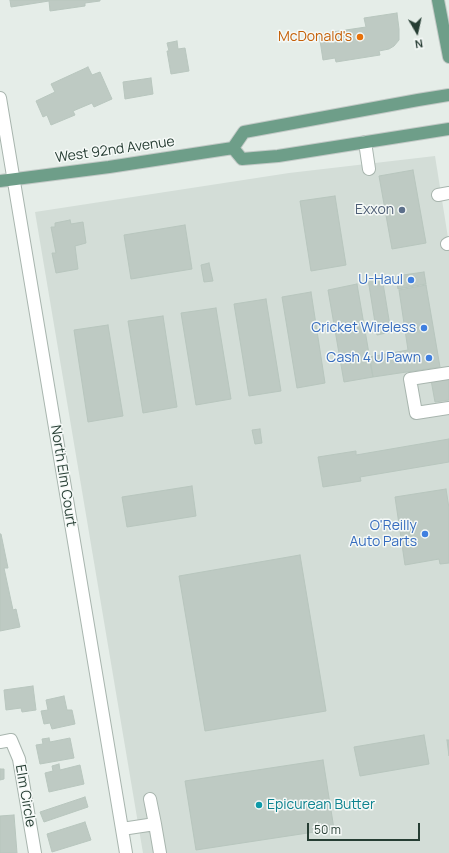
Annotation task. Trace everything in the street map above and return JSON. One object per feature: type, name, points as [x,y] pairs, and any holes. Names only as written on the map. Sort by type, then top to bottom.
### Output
[{"type":"main road","points":[[438,0],[449,57]]},
{"type":"main road","points":[[449,95],[244,132],[233,148],[242,159],[278,156],[449,129]]},
{"type":"main road","name":"West 92nd Avenue","points":[[0,181],[13,178],[109,167],[233,148]]},
{"type":"street","name":"North Elm Court","points":[[0,98],[126,853]]},
{"type":"street","points":[[365,142],[369,169]]},
{"type":"street","points":[[449,372],[410,379],[416,413],[449,408]]},
{"type":"street","name":"Elm Circle","points":[[6,741],[19,759],[35,853]]},
{"type":"street","points":[[150,798],[160,853]]},
{"type":"street","points":[[122,829],[155,824]]},
{"type":"shaded area","points":[[435,156],[449,244],[449,853],[143,853],[35,212],[289,173]]},
{"type":"building","points":[[10,0],[100,1],[85,3],[85,6],[50,11],[49,1],[11,7]]},
{"type":"building","name":"McDonald's","points":[[397,13],[399,40],[389,49],[379,51],[380,55],[336,62],[335,58],[323,60],[319,34],[366,27],[364,18]]},
{"type":"building","points":[[177,41],[178,49],[185,48],[189,71],[171,74],[167,43]]},
{"type":"building","points":[[88,67],[92,75],[100,72],[112,99],[94,107],[92,103],[73,111],[75,115],[51,125],[47,115],[43,117],[36,101],[55,92],[51,84]]},
{"type":"building","points":[[151,78],[153,94],[125,99],[123,82]]},
{"type":"building","name":"Exxon","points":[[413,170],[426,243],[392,249],[379,176]]},
{"type":"building","points":[[335,196],[346,265],[311,271],[300,201]]},
{"type":"building","points":[[70,220],[71,224],[83,222],[86,243],[75,246],[78,269],[56,273],[52,253],[56,253],[51,227],[55,227],[55,223]]},
{"type":"building","points":[[185,225],[192,269],[131,279],[124,235]]},
{"type":"building","points":[[209,263],[213,281],[204,282],[201,265]]},
{"type":"building","name":"U-Haul","points":[[424,272],[426,284],[398,289],[396,276]]},
{"type":"building","points":[[382,277],[391,332],[377,335],[368,279]]},
{"type":"building","points":[[357,284],[373,377],[344,382],[328,290]]},
{"type":"building","points":[[426,285],[440,367],[373,377],[369,357],[408,350],[399,290]]},
{"type":"building","points":[[311,292],[325,383],[297,388],[282,297]]},
{"type":"building","points":[[266,299],[281,391],[249,396],[234,304]]},
{"type":"building","points":[[216,308],[231,399],[196,405],[181,313]]},
{"type":"building","points":[[163,316],[177,407],[143,413],[128,321]]},
{"type":"building","points":[[108,325],[123,416],[88,422],[74,330]]},
{"type":"building","points":[[449,377],[449,400],[435,402],[431,380]]},
{"type":"building","points":[[260,429],[262,443],[255,444],[252,430]]},
{"type":"building","points":[[449,439],[449,462],[360,477],[361,481],[323,487],[318,457],[356,451],[356,455]]},
{"type":"building","points":[[192,486],[196,516],[127,527],[122,497]]},
{"type":"building","name":"O'Reilly Auto Parts","points":[[446,489],[449,508],[449,563],[440,564],[439,559],[405,565],[395,497]]},
{"type":"building","points":[[0,534],[8,568],[4,568],[13,610],[16,609],[20,627],[0,631]]},
{"type":"building","points":[[300,555],[326,711],[205,731],[179,576]]},
{"type":"building","points":[[33,686],[36,710],[22,712],[21,708],[6,710],[4,690]]},
{"type":"building","points":[[64,696],[67,710],[72,710],[75,724],[52,729],[50,723],[44,724],[41,711],[48,710],[46,700]]},
{"type":"building","points":[[424,735],[429,764],[360,776],[354,747]]},
{"type":"building","points":[[49,738],[50,742],[70,738],[74,758],[40,764],[36,745],[43,744],[42,739]]},
{"type":"building","points":[[447,740],[449,740],[449,756]]},
{"type":"building","name":"Epicurean Butter","points":[[323,760],[334,829],[196,850],[185,781]]},
{"type":"building","points":[[59,764],[60,770],[80,765],[84,784],[49,792],[45,773],[53,771],[52,766]]},
{"type":"building","points":[[0,769],[4,769],[4,779],[0,780]]},
{"type":"building","points":[[85,797],[88,807],[44,822],[40,812]]},
{"type":"building","points":[[14,815],[17,853],[0,853],[0,816]]},
{"type":"building","points":[[85,822],[91,840],[52,852],[47,834]]},
{"type":"place","name":"McDonald's","points":[[360,37]]},
{"type":"place","name":"Exxon","points":[[402,210]]},
{"type":"place","name":"U-Haul","points":[[411,280]]},
{"type":"place","name":"Cricket Wireless","points":[[424,328]]},
{"type":"place","name":"Cash 4 U Pawn","points":[[429,358]]},
{"type":"place","name":"O'Reilly Auto Parts","points":[[425,534]]},
{"type":"place","name":"Epicurean Butter","points":[[259,805]]}]
